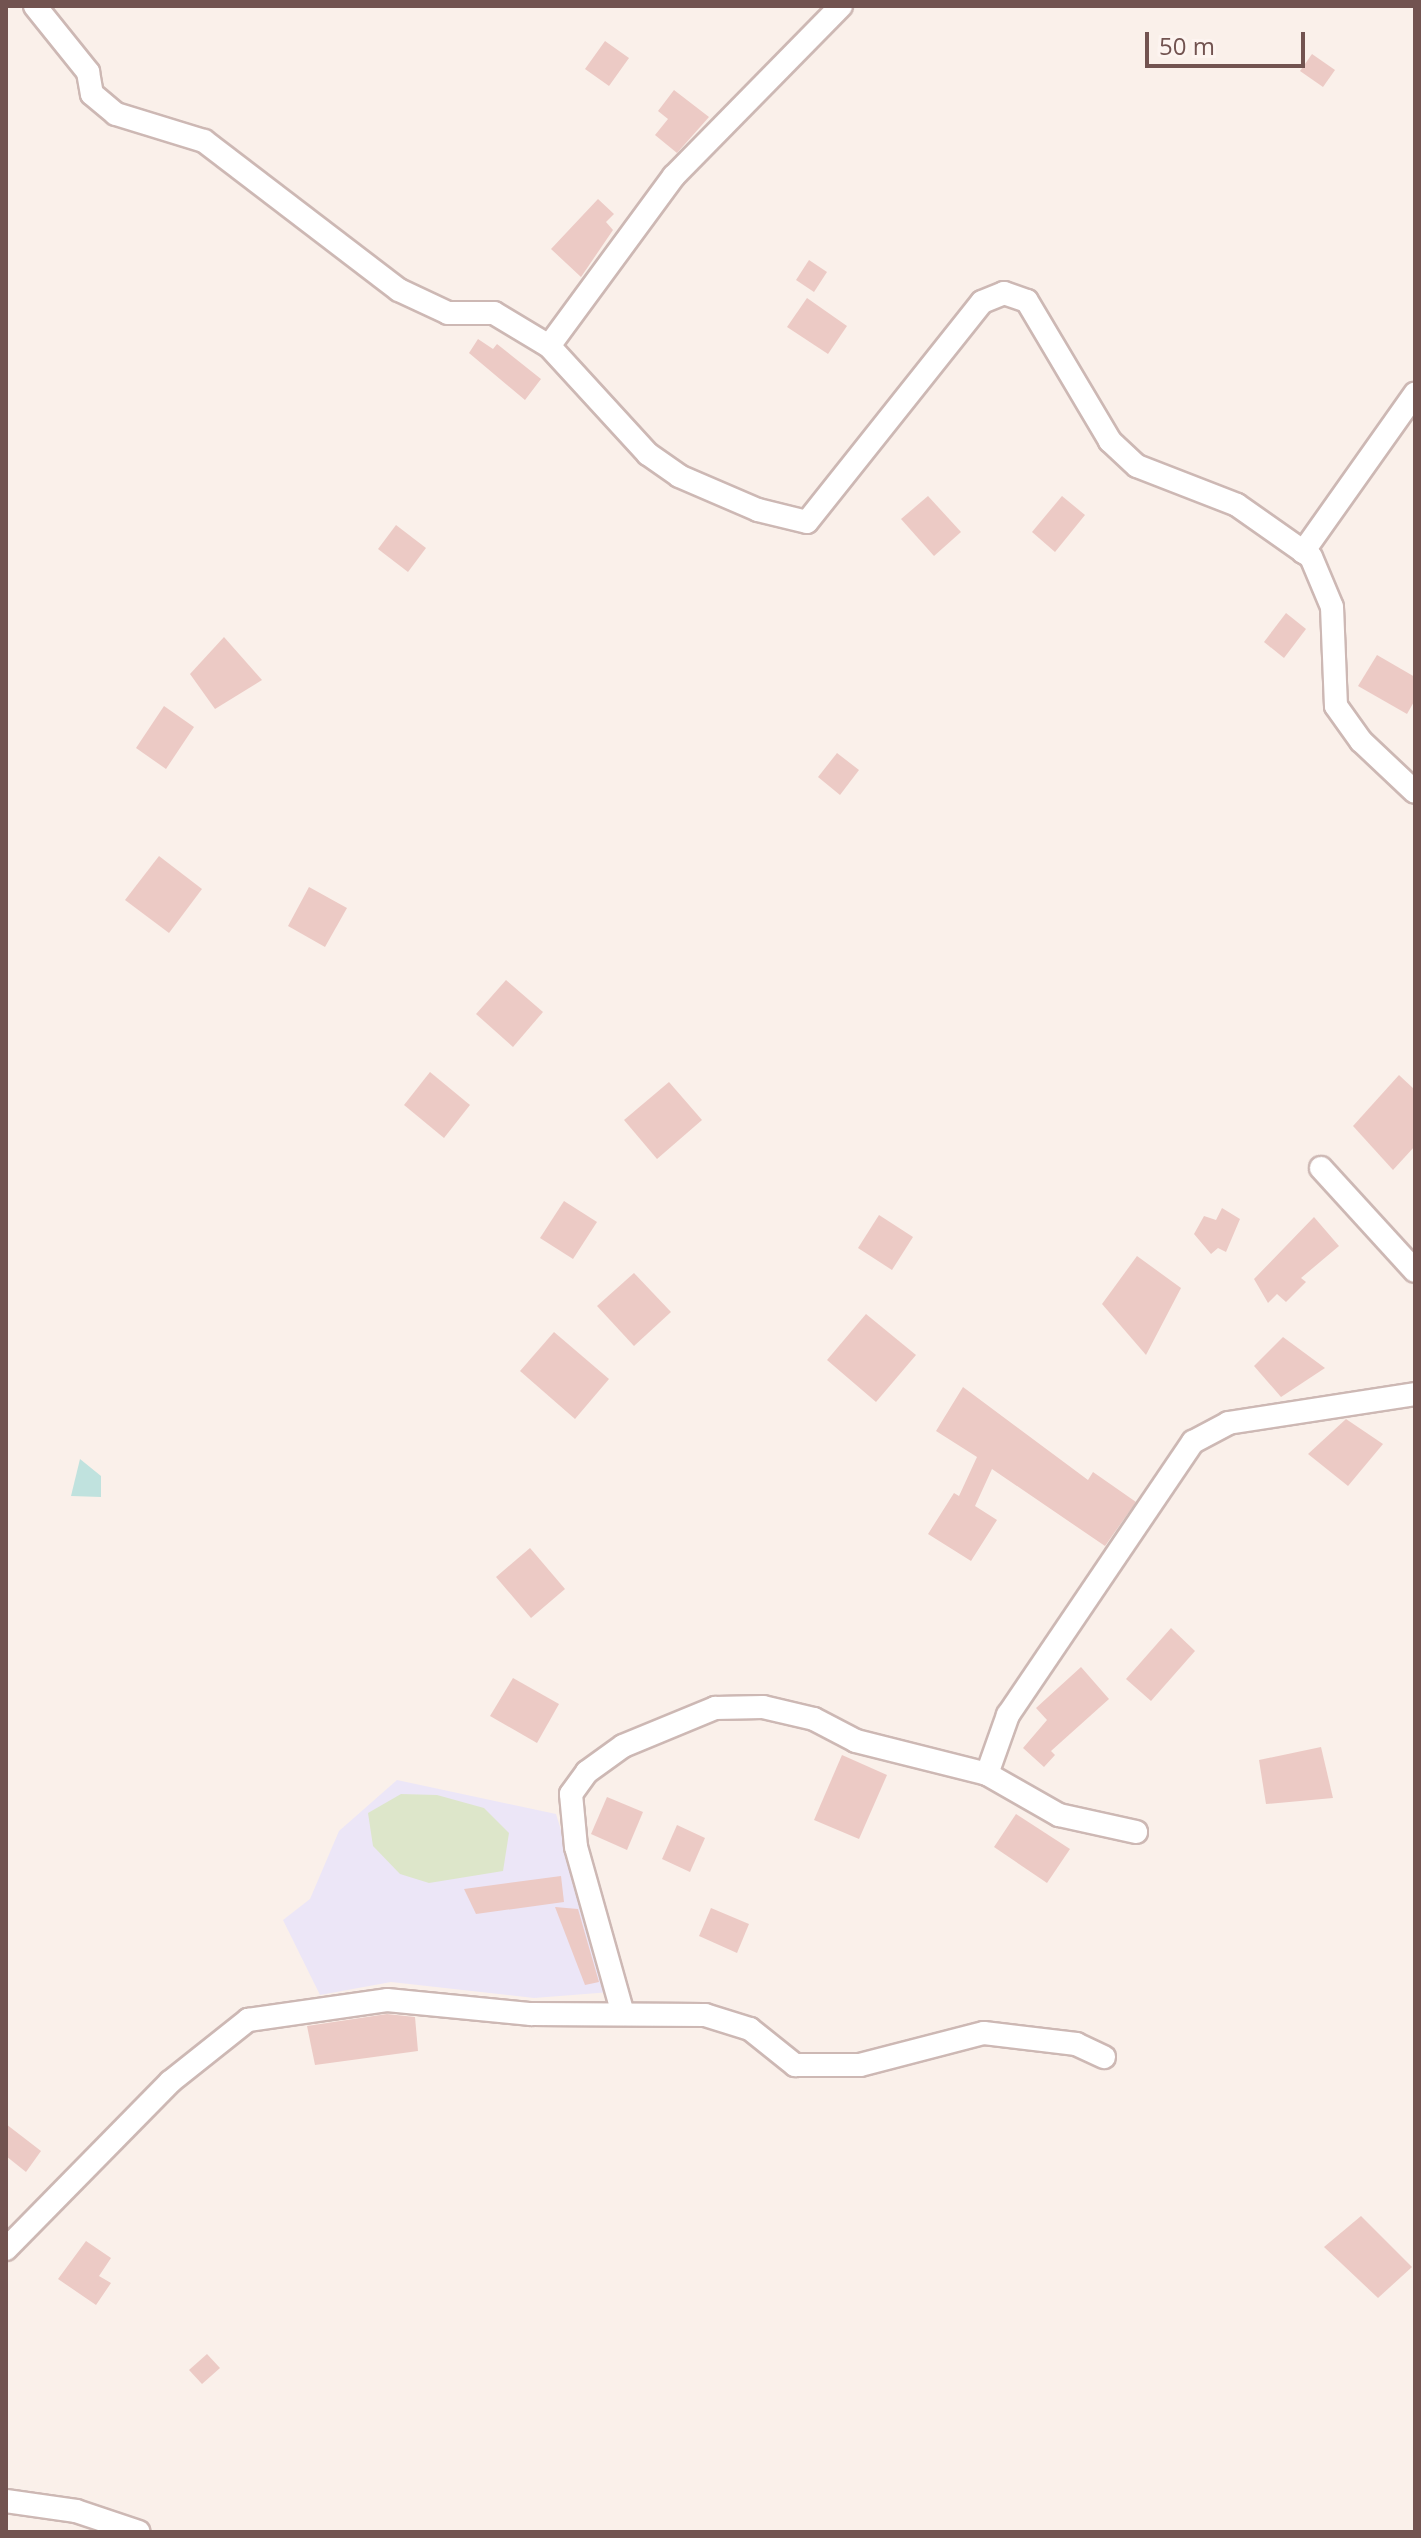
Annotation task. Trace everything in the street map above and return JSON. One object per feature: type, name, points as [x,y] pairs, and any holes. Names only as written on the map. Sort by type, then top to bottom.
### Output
[{"type":"street","points":[[35,6],[88,72],[92,94],[116,114],[204,141],[399,290],[448,313],[494,313],[549,346],[648,454],[679,476],[758,510],[807,522],[982,302],[1004,293],[1027,301],[1110,441],[1137,466],[1237,505],[1303,552],[1332,607],[1336,706],[1361,741],[1415,792]]},
{"type":"street","points":[[549,346],[674,176],[841,6]]},
{"type":"street","points":[[1303,552],[1415,394]]},
{"type":"street","points":[[1321,1168],[1415,1271]]},
{"type":"street","points":[[987,1774],[1008,1715],[1193,1442],[1228,1423],[1415,1394]]},
{"type":"street","points":[[623,2014],[569,1813],[571,1794],[587,1772],[623,1746],[715,1708],[763,1707],[814,1719],[856,1741],[987,1774],[1059,1815],[1136,1832]]},
{"type":"street","points":[[6,2249],[170,2082],[248,2020],[387,2000],[623,2014],[705,2015],[750,2029],[795,2065],[860,2065],[984,2033],[1076,2044],[1104,2057]]},
{"type":"street","points":[[6,2501],[76,2511],[139,2532]]},
{"type":"shaded area","points":[[397,1780],[556,1814],[611,1992],[534,1998],[391,1982],[320,1995],[283,1920],[310,1899],[339,1831]]},
{"type":"green space","points":[[401,1794],[437,1795],[484,1808],[509,1833],[503,1871],[429,1883],[400,1874],[373,1846],[368,1813]]},
{"type":"water","points":[[80,1459],[101,1476],[101,1497],[71,1496]]},
{"type":"building","points":[[605,41],[629,58],[609,86],[585,69]]},
{"type":"building","points":[[1312,54],[1335,70],[1323,87],[1300,71]]},
{"type":"building","points":[[674,90],[709,117],[677,153],[655,135],[668,119],[658,111]]},
{"type":"building","points":[[598,199],[614,214],[606,222],[613,230],[581,277],[551,249]]},
{"type":"building","points":[[809,260],[827,272],[814,292],[796,280]]},
{"type":"building","points":[[807,298],[847,326],[828,354],[787,327]]},
{"type":"building","points":[[478,339],[493,349],[497,344],[541,379],[525,400],[469,353]]},
{"type":"building","points":[[928,496],[961,532],[934,556],[901,519]]},
{"type":"building","points":[[1062,496],[1085,515],[1055,552],[1032,532]]},
{"type":"building","points":[[396,525],[426,548],[408,572],[378,549]]},
{"type":"building","points":[[1286,613],[1306,629],[1284,658],[1264,642]]},
{"type":"building","points":[[224,637],[262,680],[215,709],[190,674]]},
{"type":"building","points":[[1377,655],[1415,677],[1415,700],[1407,714],[1358,686]]},
{"type":"building","points":[[164,706],[194,727],[166,769],[136,748]]},
{"type":"building","points":[[837,753],[859,770],[840,795],[818,777]]},
{"type":"building","points":[[159,856],[202,889],[169,933],[125,900]]},
{"type":"building","points":[[309,887],[347,908],[325,947],[288,926]]},
{"type":"building","points":[[506,980],[543,1012],[513,1047],[476,1014]]},
{"type":"building","points":[[430,1072],[470,1105],[444,1138],[404,1105]]},
{"type":"building","points":[[1399,1075],[1415,1090],[1415,1146],[1393,1170],[1353,1126]]},
{"type":"building","points":[[669,1082],[702,1120],[657,1159],[624,1120]]},
{"type":"building","points":[[564,1201],[597,1222],[573,1259],[540,1238]]},
{"type":"building","points":[[1222,1208],[1240,1219],[1226,1252],[1218,1248],[1211,1254],[1194,1234],[1204,1216],[1216,1220]]},
{"type":"building","points":[[879,1215],[913,1237],[892,1270],[858,1248]]},
{"type":"building","points":[[1314,1217],[1339,1246],[1301,1278],[1306,1282],[1286,1302],[1277,1294],[1268,1303],[1254,1279]]},
{"type":"building","points":[[1137,1256],[1181,1288],[1146,1355],[1102,1304]]},
{"type":"building","points":[[634,1273],[671,1312],[634,1346],[597,1306]]},
{"type":"building","points":[[866,1314],[916,1355],[876,1402],[827,1360]]},
{"type":"building","points":[[554,1332],[609,1379],[575,1419],[520,1371]]},
{"type":"building","points":[[1283,1337],[1325,1368],[1281,1397],[1254,1366]]},
{"type":"building","points":[[963,1387],[1088,1480],[1093,1472],[1136,1502],[1105,1546],[992,1469],[975,1506],[997,1520],[971,1561],[928,1534],[954,1493],[959,1496],[977,1457],[936,1431]]},
{"type":"building","points":[[1346,1419],[1383,1444],[1348,1486],[1308,1454]]},
{"type":"building","points":[[530,1548],[565,1589],[531,1618],[496,1577]]},
{"type":"building","points":[[1171,1628],[1195,1651],[1151,1701],[1126,1679]]},
{"type":"building","points":[[1081,1667],[1109,1699],[1051,1751],[1055,1755],[1044,1767],[1023,1748],[1047,1720],[1036,1708]]},
{"type":"building","points":[[513,1678],[559,1704],[537,1743],[490,1716]]},
{"type":"building","points":[[1321,1747],[1333,1798],[1266,1804],[1259,1760]]},
{"type":"building","points":[[842,1755],[887,1775],[859,1839],[814,1820]]},
{"type":"building","points":[[607,1797],[643,1812],[627,1850],[591,1834]]},
{"type":"building","points":[[1016,1814],[1070,1849],[1047,1883],[994,1847]]},
{"type":"building","points":[[677,1825],[705,1838],[690,1872],[662,1859]]},
{"type":"building","points":[[561,1876],[564,1902],[476,1914],[464,1889]]},
{"type":"building","points":[[555,1907],[578,1909],[599,1982],[585,1985]]},
{"type":"building","points":[[711,1908],[749,1924],[737,1953],[699,1936]]},
{"type":"building","points":[[387,2014],[415,2017],[418,2051],[315,2065],[307,2026]]},
{"type":"building","points":[[6,2124],[41,2151],[26,2172],[6,2156]]},
{"type":"building","points":[[1361,2216],[1412,2267],[1378,2298],[1324,2247]]},
{"type":"building","points":[[86,2241],[111,2258],[99,2276],[111,2283],[96,2305],[58,2279]]},
{"type":"building","points":[[207,2354],[220,2368],[202,2384],[189,2370]]}]
